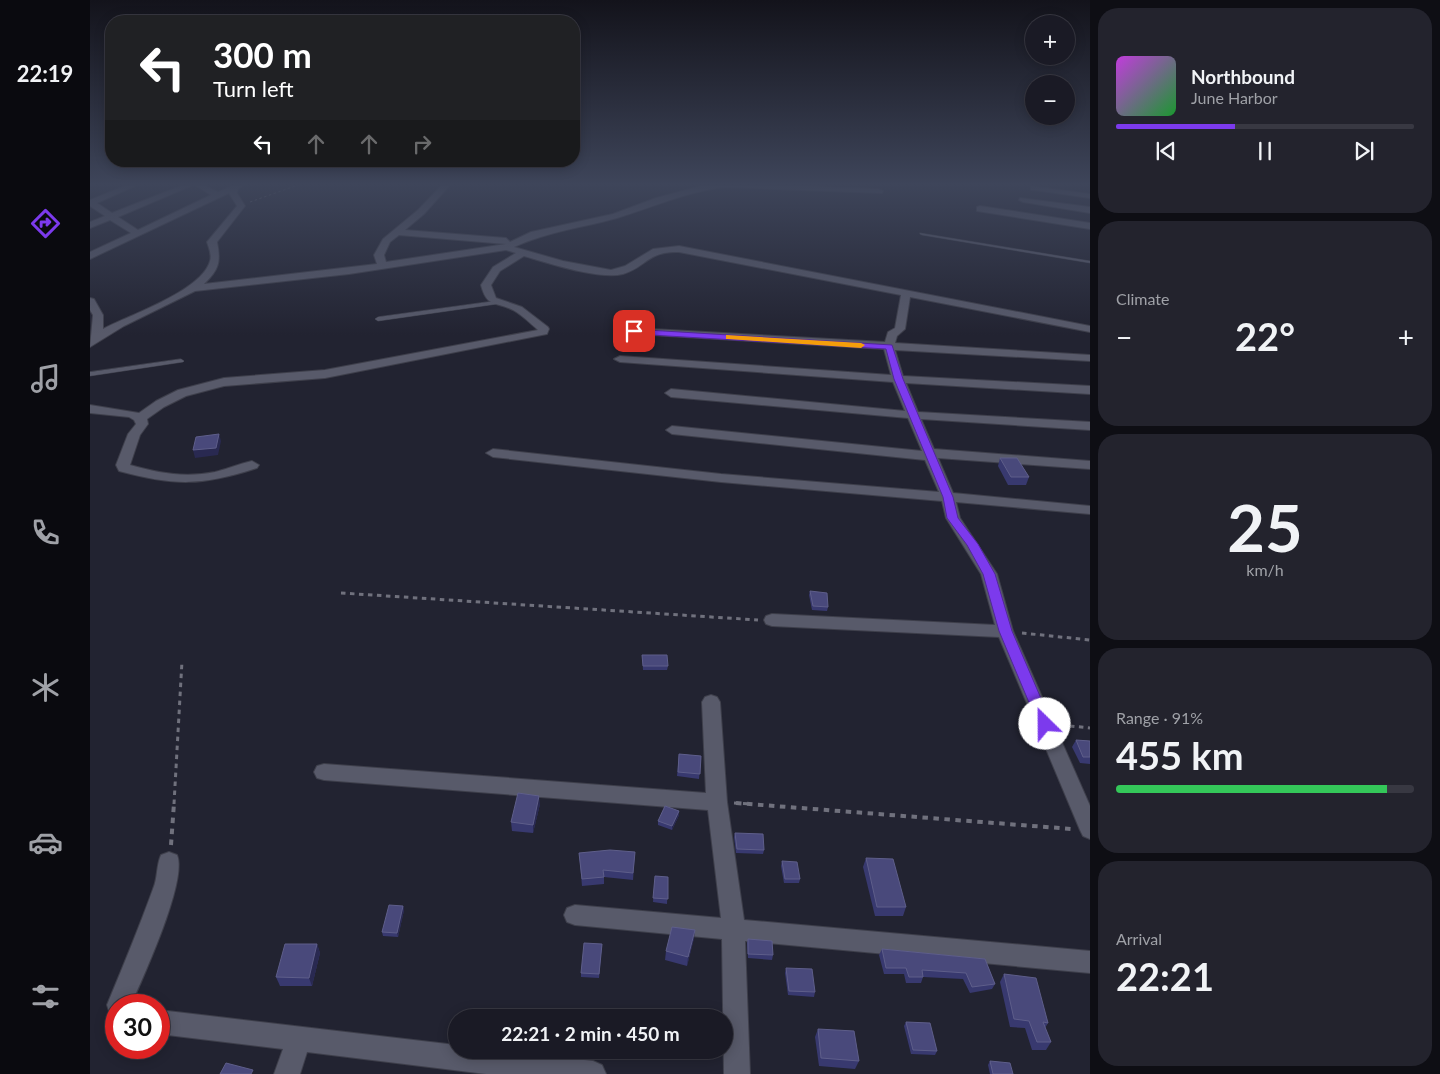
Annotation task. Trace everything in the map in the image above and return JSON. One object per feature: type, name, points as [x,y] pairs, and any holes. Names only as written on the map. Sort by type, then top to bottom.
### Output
[{"type":"street","points":[[90,256],[132,235]]},
{"type":"street","points":[[94,340],[134,316],[174,300],[204,280],[215,261],[212,242],[218,235]]},
{"type":"street","points":[[383,266],[380,251],[386,241],[393,235]]},
{"type":"street","points":[[422,235],[519,247],[561,264],[611,273],[620,273],[628,269],[657,249],[673,248],[1090,329]]},
{"type":"street","points":[[140,418],[182,392],[224,382],[325,374],[544,332],[544,329],[514,307],[495,303],[488,296],[486,285],[496,269],[519,247],[541,235]]},
{"type":"street","points":[[194,288],[383,266],[506,247],[519,247]]},
{"type":"street","points":[[906,293],[900,329],[892,334],[889,347],[898,379],[948,497],[953,518],[976,550],[989,574],[1005,631],[1045,724],[1085,830]]},
{"type":"street","points":[[90,301],[98,315],[94,340]]},
{"type":"street","points":[[634,331],[1090,358]]},
{"type":"street","points":[[620,359],[898,379],[1090,390]]},
{"type":"street","points":[[671,393],[913,415],[1090,426]]},
{"type":"street","points":[[90,409],[132,414],[140,418],[142,424],[134,434],[123,465],[124,468],[183,481],[223,476],[252,466]]},
{"type":"street","points":[[672,430],[929,455],[1090,466]]},
{"type":"street","points":[[493,453],[721,478],[1090,510]]},
{"type":"street","points":[[772,620],[1005,631]]},
{"type":"street","points":[[711,702],[718,802],[733,929],[737,1074]]},
{"type":"street","points":[[324,772],[718,802]]},
{"type":"street","points":[[124,994],[167,882],[169,862]]},
{"type":"street","points":[[575,916],[1090,962]]},
{"type":"street","points":[[170,1023],[593,1074]]},
{"type":"street","points":[[287,1074],[299,1039]]},
{"type":"lane","points":[[929,235],[1090,262]]},
{"type":"lane","points":[[378,319],[495,303]]},
{"type":"lane","points":[[90,374],[181,361]]},
{"type":"path","points":[[341,593],[772,620]]},
{"type":"path","points":[[1005,631],[1090,640]]},
{"type":"path","points":[[169,862],[178,752],[182,661]]},
{"type":"path","points":[[1045,724],[1090,728]]},
{"type":"path","points":[[718,802],[1085,830]]},
{"type":"building","points":[[219,434],[216,448],[193,450],[196,437]]},
{"type":"building","points":[[1000,458],[1017,458],[1029,477],[1011,477]]},
{"type":"building","points":[[810,591],[827,593],[828,607],[813,606]]},
{"type":"building","points":[[642,655],[667,655],[668,666],[643,666]]},
{"type":"building","points":[[1076,740],[1090,741],[1090,757],[1083,757]]},
{"type":"building","points":[[679,754],[701,756],[700,774],[678,772]]},
{"type":"building","points":[[518,793],[539,796],[533,825],[511,822]]},
{"type":"building","points":[[665,806],[679,811],[672,826],[658,821]]},
{"type":"building","points":[[735,833],[763,834],[764,850],[737,849]]},
{"type":"building","points":[[610,850],[635,852],[633,873],[603,870],[604,877],[582,879],[579,853]]},
{"type":"building","points":[[866,858],[893,859],[906,907],[877,907]]},
{"type":"building","points":[[782,861],[797,862],[800,879],[785,879]]},
{"type":"building","points":[[655,876],[668,877],[668,899],[653,898]]},
{"type":"building","points":[[389,905],[403,906],[397,933],[382,932]]},
{"type":"building","points":[[672,927],[695,930],[688,957],[666,951]]},
{"type":"building","points":[[748,939],[772,941],[773,955],[748,954]]},
{"type":"building","points":[[584,943],[602,944],[599,974],[581,973]]},
{"type":"building","points":[[285,944],[317,944],[309,978],[276,977]]},
{"type":"building","points":[[882,949],[985,959],[995,984],[972,987],[966,973],[922,970],[923,977],[909,977],[906,968],[886,968]]},
{"type":"building","points":[[786,968],[812,969],[815,992],[789,991]]},
{"type":"building","points":[[1004,974],[1036,978],[1048,1023],[1043,1022],[1051,1042],[1037,1042],[1029,1021],[1014,1019]]},
{"type":"building","points":[[906,1022],[930,1023],[937,1051],[913,1050]]},
{"type":"building","points":[[818,1029],[854,1031],[859,1061],[821,1058]]},
{"type":"building","points":[[990,1061],[1010,1063],[1013,1074],[993,1074]]},
{"type":"building","points":[[226,1063],[253,1070],[251,1074],[220,1074]]},
{"type":"slow traffic","points":[[728,337],[861,345]]},
{"type":"route","points":[[634,331],[889,347],[898,379],[948,497],[953,518],[980,556],[989,574],[1005,631],[1045,724]]}]
